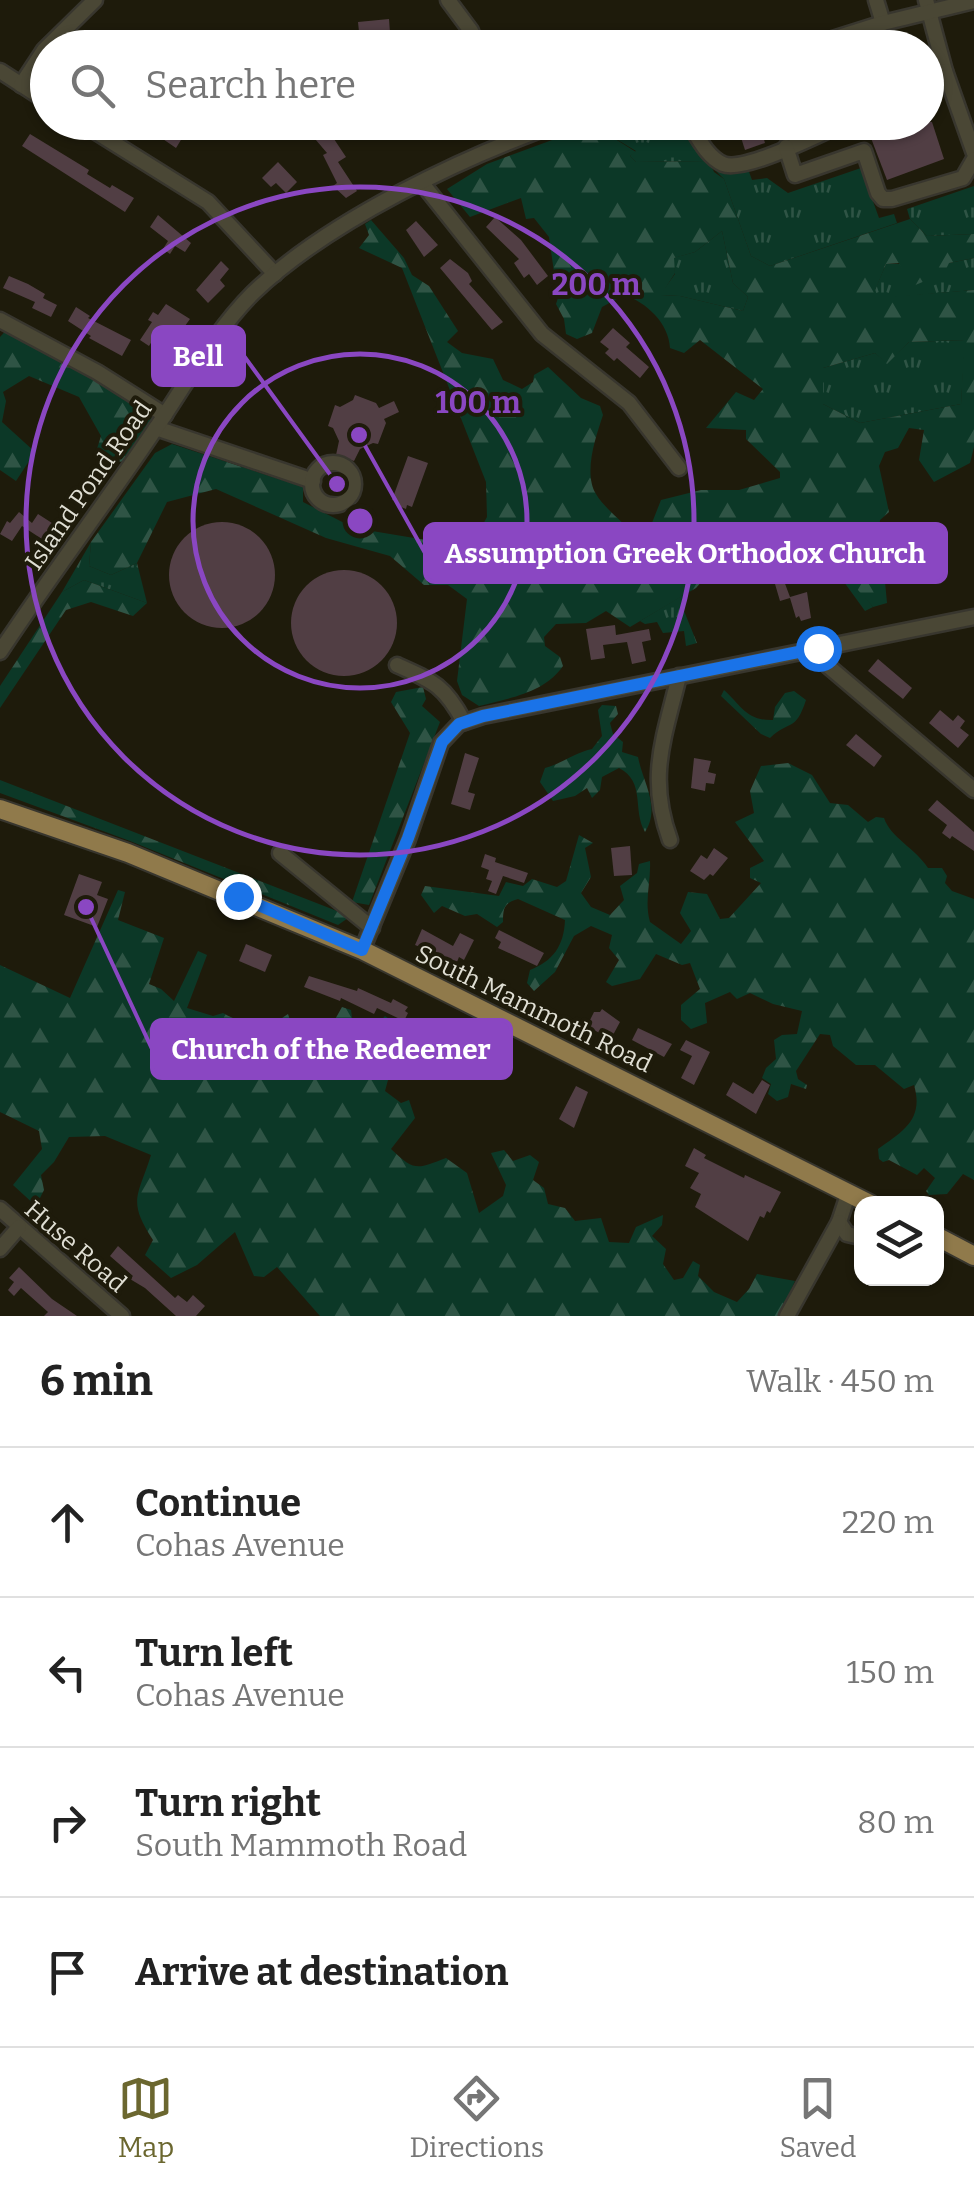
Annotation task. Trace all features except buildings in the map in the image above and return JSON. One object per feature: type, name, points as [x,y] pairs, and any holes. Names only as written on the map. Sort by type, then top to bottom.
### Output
[{"type":"main road","name":"South Mammoth Road","points":[[0,809],[128,853],[362,950],[856,1196]]},
{"type":"main road","points":[[944,1240],[974,1256]]},
{"type":"street","points":[[64,30],[95,0]]},
{"type":"street","points":[[448,0],[470,30]]},
{"type":"street","points":[[876,0],[883,23]]},
{"type":"street","points":[[869,30],[928,6],[974,1]]},
{"type":"street","points":[[786,148],[795,174],[864,151],[883,198],[892,199],[963,178],[974,156],[944,66]]},
{"type":"street","points":[[0,71],[30,90]]},
{"type":"street","points":[[22,85],[30,72]]},
{"type":"street","points":[[109,140],[208,202],[275,274]]},
{"type":"street","name":"Island Pond Road","points":[[0,652],[234,314],[275,274],[344,227],[422,183],[513,140]]},
{"type":"street","points":[[700,140],[713,158],[727,166],[747,163],[805,140]]},
{"type":"street","points":[[422,183],[542,334],[629,404],[679,468]]},
{"type":"street","points":[[0,320],[97,372],[161,421],[313,480]]},
{"type":"street","points":[[362,950],[442,742],[448,732],[464,722],[974,617]]},
{"type":"street","points":[[818,648],[828,666],[974,790]]},
{"type":"street","points":[[397,665],[437,682],[451,697],[464,722]]},
{"type":"street","points":[[670,840],[660,810],[657,765],[679,676]]},
{"type":"street","points":[[280,853],[372,928]]},
{"type":"street","points":[[787,1316],[839,1222],[849,1192]]},
{"type":"street","name":"Huse Road","points":[[0,1209],[122,1316]]},
{"type":"street","points":[[839,1222],[847,1234],[854,1236]]},
{"type":"street","points":[[0,1249],[19,1227]]},
{"type":"green space","points":[[552,140],[617,140],[636,152],[630,156],[636,162],[709,161],[714,172],[724,179],[751,256],[770,266],[910,219],[927,236],[974,234],[974,258],[949,263],[944,273],[913,286],[899,263],[886,264],[872,298],[974,290],[974,447],[970,463],[934,482],[919,460],[924,430],[909,428],[898,448],[885,452],[879,466],[889,512],[880,520],[879,531],[912,539],[916,552],[905,574],[885,582],[887,603],[873,607],[850,581],[855,574],[870,579],[878,566],[861,557],[842,564],[827,548],[818,546],[803,524],[762,544],[759,557],[718,563],[696,588],[630,627],[606,611],[586,623],[556,624],[544,637],[545,646],[560,657],[563,666],[555,675],[526,693],[479,706],[462,695],[457,681],[467,599],[448,585],[424,585],[390,556],[326,538],[216,489],[167,502],[137,563],[111,575],[89,566],[91,542],[155,453],[172,444],[303,487],[303,502],[354,528],[456,545],[475,539],[487,517],[486,482],[402,268],[359,248],[369,235],[365,224],[371,220],[404,258],[412,275],[429,286],[458,331],[447,342],[462,353],[493,359],[503,380],[522,389],[548,367],[581,398],[600,406],[603,415],[592,454],[592,485],[604,505],[635,535],[650,528],[661,500],[701,490],[739,490],[780,478],[780,472],[746,439],[746,430],[706,428],[736,392],[754,400],[763,389],[700,340],[684,353],[670,348],[655,315],[624,295],[602,307],[592,333],[577,339],[566,334],[556,304],[564,280],[554,272],[549,237],[534,218],[526,219],[521,198],[470,217],[447,189],[487,164]],"holes":[[[722,231],[733,283],[748,297],[743,311],[661,295],[675,273],[674,258],[695,252]],[[964,340],[961,404],[860,423],[823,404],[823,368],[875,353],[887,364],[909,342]]]},
{"type":"green space","points":[[618,140],[694,140],[709,161],[636,162],[630,156],[636,151]]},
{"type":"green space","points":[[711,166],[731,174],[748,169],[752,180],[767,178],[788,193],[861,168],[879,218],[894,214],[897,223],[770,266],[751,256],[724,179]]},
{"type":"green space","points":[[974,186],[974,234],[927,236],[910,219],[907,209]]},
{"type":"green space","points":[[722,231],[733,283],[748,297],[743,311],[660,295],[675,274],[673,258],[695,252]]},
{"type":"green space","points":[[974,258],[974,290],[871,299],[886,264],[949,263]]},
{"type":"green space","points":[[11,325],[165,415],[135,459],[119,462],[96,452],[101,436],[79,397],[29,376],[3,392],[6,401],[2,422],[35,452],[16,481],[0,470],[0,337]]},
{"type":"green space","points":[[965,340],[961,404],[860,423],[823,404],[823,368],[875,353],[887,363],[909,342]]},
{"type":"green space","points":[[91,542],[89,566],[111,575],[137,563],[147,603],[84,580],[62,592]]},
{"type":"green space","points":[[818,546],[827,548],[842,564],[861,557],[879,566],[870,579],[851,580],[873,607],[865,611]]},
{"type":"green space","points":[[84,580],[147,603],[133,616],[91,602],[66,610],[0,708],[0,686],[62,592]]},
{"type":"green space","points":[[685,594],[682,606],[697,643],[686,646],[684,631],[663,633],[657,622],[640,621]]},
{"type":"green space","points":[[423,687],[426,699],[422,706],[440,722],[369,905],[352,902],[410,733],[391,702],[396,692]]},
{"type":"green space","points":[[724,690],[745,711],[764,720],[773,720],[775,707],[785,693],[794,691],[806,700],[795,722],[770,738],[721,696]]},
{"type":"green space","points":[[602,705],[616,706],[618,714],[610,723],[613,734],[623,742],[622,752],[638,757],[651,804],[645,832],[633,781],[619,768],[602,777],[600,790],[592,798],[587,788],[575,796],[553,801],[540,782],[545,768],[592,749],[602,736],[598,710]]},
{"type":"green space","points":[[788,763],[812,775],[830,803],[848,805],[868,822],[884,818],[928,868],[942,868],[947,876],[945,883],[952,891],[974,899],[974,1180],[963,1174],[947,1194],[929,1195],[926,1191],[935,1178],[924,1168],[917,1175],[879,1159],[878,1149],[903,1130],[914,1115],[914,1085],[904,1089],[875,1065],[856,1065],[833,1046],[830,1035],[820,1034],[796,1071],[806,1089],[791,1084],[788,1097],[777,1101],[768,1094],[771,1084],[762,1078],[776,1059],[774,1040],[797,1034],[802,1011],[750,993],[737,999],[730,992],[705,1003],[707,1023],[691,1029],[681,1020],[681,1005],[700,989],[690,963],[682,965],[656,954],[640,979],[612,986],[606,982],[619,960],[609,948],[612,935],[591,926],[574,936],[555,972],[534,991],[527,983],[530,970],[556,951],[565,920],[518,899],[505,907],[503,922],[497,927],[477,914],[465,916],[442,906],[434,913],[421,895],[425,886],[499,896],[506,882],[523,886],[532,879],[557,887],[566,881],[579,835],[593,843],[585,848],[591,877],[581,893],[591,907],[610,915],[624,900],[620,886],[637,873],[639,864],[650,861],[650,922],[681,944],[691,931],[680,913],[688,892],[707,894],[720,919],[729,918],[761,883],[750,878],[750,868],[764,861],[735,822],[754,813],[750,791],[761,766]]},
{"type":"green space","points":[[0,780],[348,918],[338,925],[0,793]]},
{"type":"green space","points":[[118,890],[125,892],[118,920],[164,938],[149,984],[174,1001],[198,951],[207,955],[187,1008],[213,1016],[223,1013],[256,1025],[272,1023],[288,1014],[290,1020],[277,1032],[315,1055],[342,1007],[351,1010],[353,1025],[367,1035],[385,1016],[392,1021],[382,1055],[391,1069],[385,1091],[401,1103],[409,1100],[415,1118],[391,1149],[411,1165],[422,1166],[446,1158],[467,1173],[479,1213],[503,1196],[506,1185],[491,1153],[504,1150],[513,1161],[530,1155],[539,1162],[533,1180],[544,1188],[548,1204],[565,1208],[575,1221],[601,1218],[609,1242],[629,1243],[636,1227],[663,1215],[662,1225],[652,1236],[666,1249],[663,1264],[674,1280],[683,1278],[693,1261],[700,1265],[698,1276],[714,1292],[737,1302],[757,1274],[795,1281],[779,1316],[320,1316],[277,1267],[264,1277],[254,1276],[235,1232],[197,1265],[171,1278],[145,1255],[153,1240],[140,1216],[137,1198],[151,1155],[105,1136],[69,1137],[41,1175],[44,1190],[36,1206],[13,1185],[42,1149],[39,1131],[0,1112],[0,965],[70,998]]},
{"type":"place","name":"Assumption Greek Orthodox Church","points":[[359,435]]},
{"type":"place","name":"Bell","points":[[337,484]]},
{"type":"place","name":"Church of the Redeemer","points":[[86,907]]},
{"type":"route","points":[[238,896],[362,950],[442,742],[459,724],[818,648]]}]
